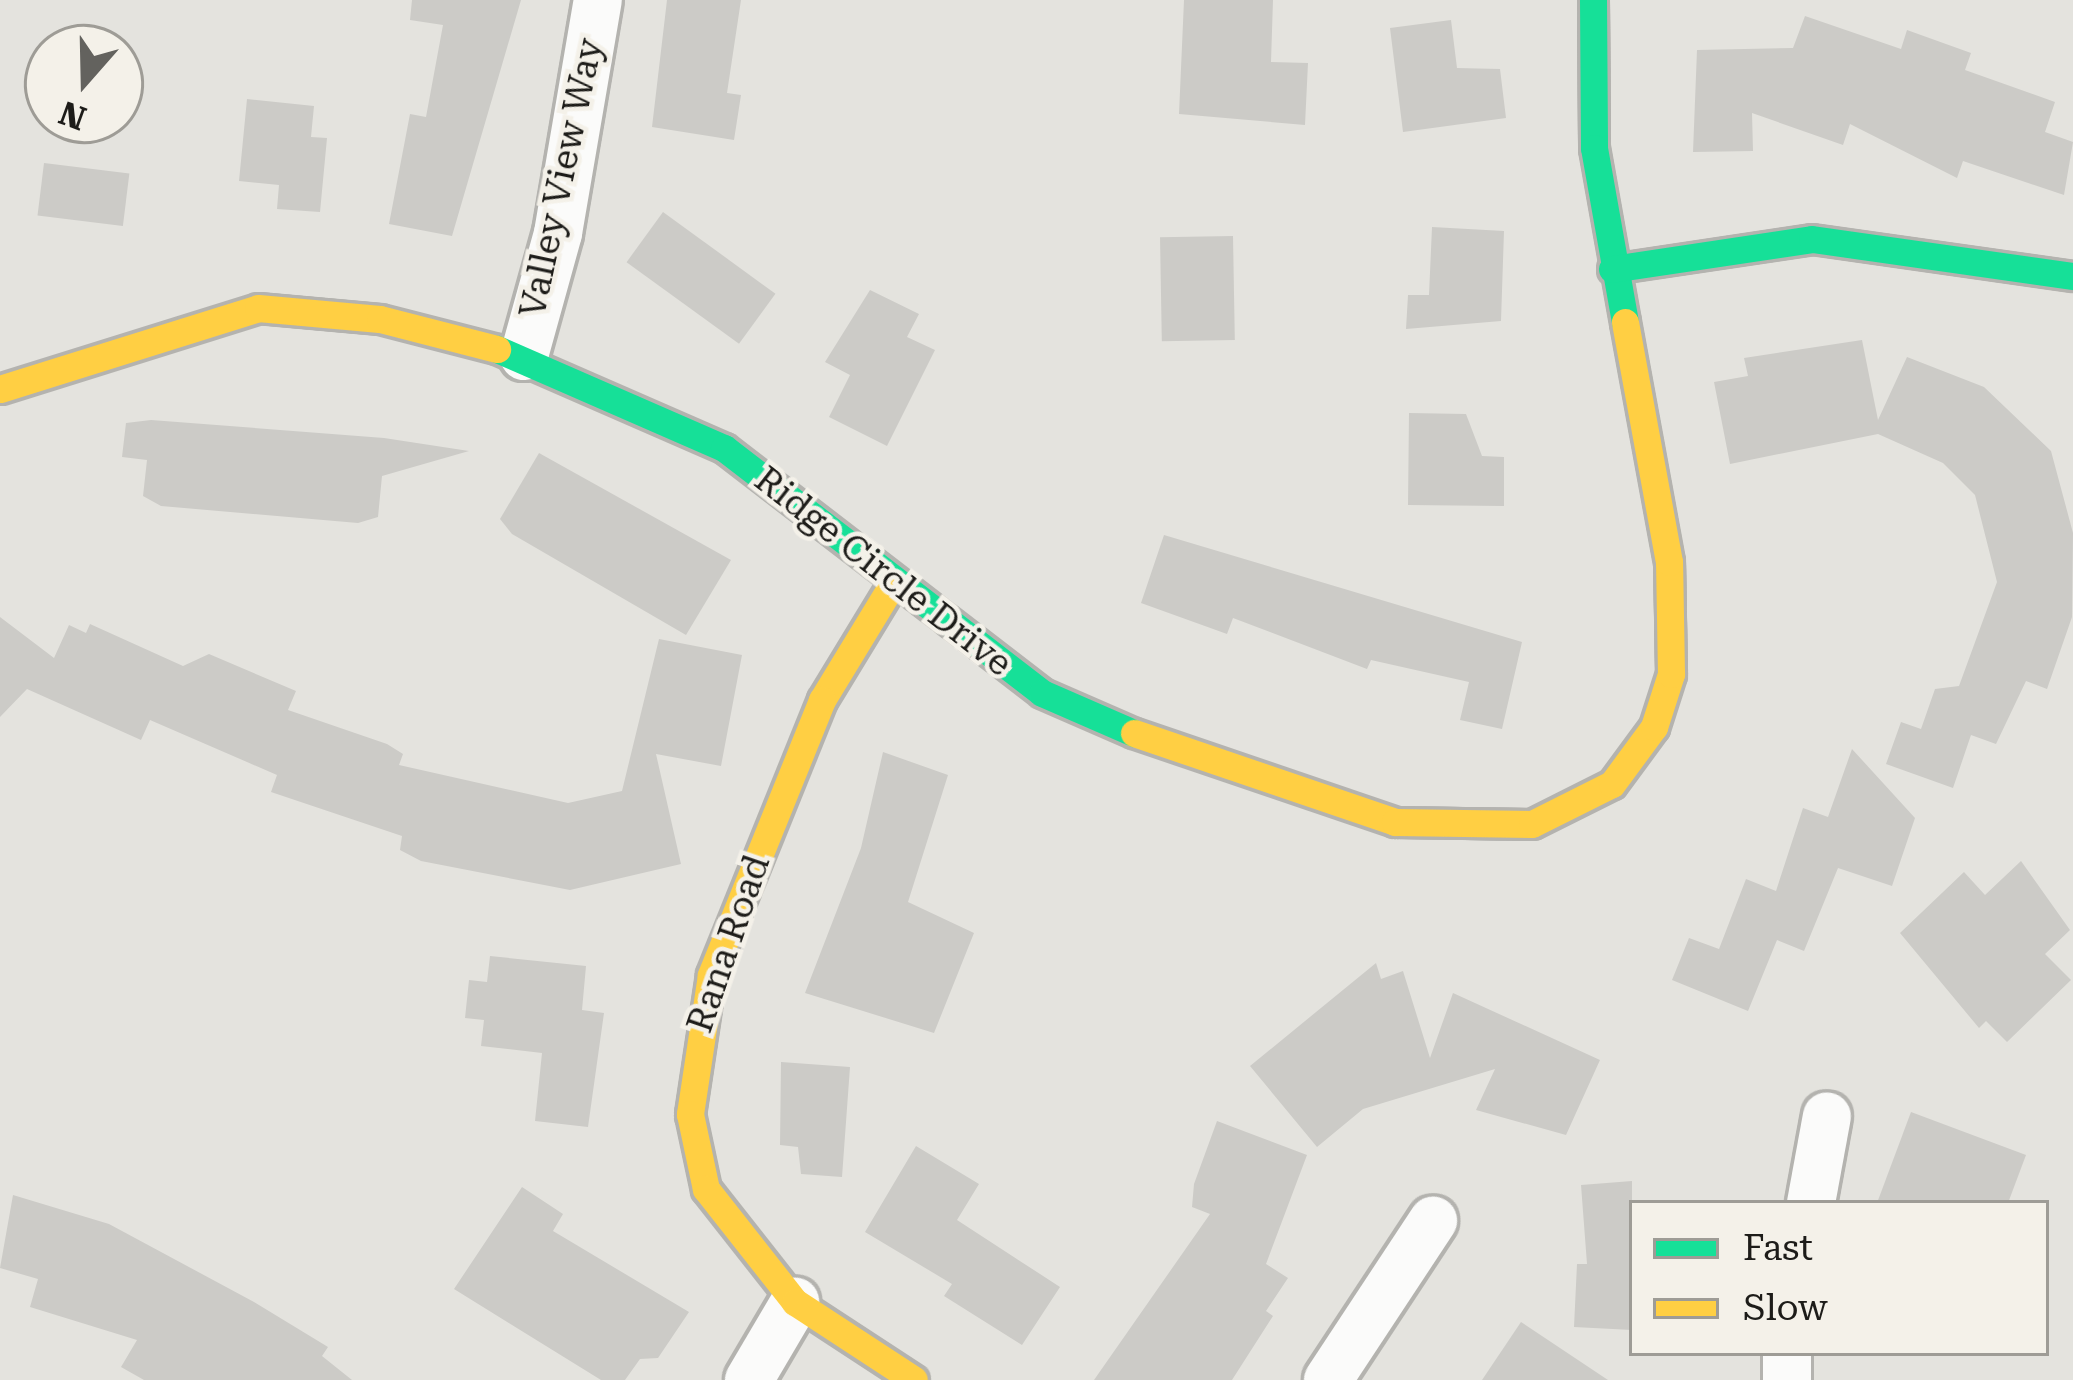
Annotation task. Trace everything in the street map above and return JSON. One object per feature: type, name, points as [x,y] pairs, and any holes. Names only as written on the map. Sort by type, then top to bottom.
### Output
[{"type":"street","name":"Valley View Way","points":[[524,356],[559,233],[598,0]]},
{"type":"street","name":"Ridge Circle Drive","points":[[0,389],[258,308],[380,319],[524,356],[724,448],[892,585],[1042,693],[1181,753],[1395,822],[1492,830],[1558,816],[1638,756],[1671,674],[1669,562],[1612,268],[1594,148],[1593,0]]},
{"type":"street","points":[[1612,268],[1812,239],[2073,276]]},
{"type":"street","name":"Rana Road","points":[[892,585],[822,700],[694,1042],[689,1114],[706,1189],[795,1303],[914,1380]]},
{"type":"street","points":[[1811,1200],[1827,1116]]},
{"type":"street","points":[[1328,1380],[1433,1221]]},
{"type":"street","points":[[749,1380],[795,1303]]},
{"type":"building","points":[[412,0],[521,0],[452,236],[389,224],[410,114],[426,117],[443,25],[410,20]]},
{"type":"building","points":[[667,0],[741,0],[727,93],[741,95],[734,140],[652,127]]},
{"type":"building","points":[[1184,0],[1273,0],[1271,62],[1308,63],[1305,125],[1179,114]]},
{"type":"building","points":[[1805,16],[1901,49],[1907,30],[1971,53],[1965,70],[2055,102],[2045,132],[2073,142],[2064,195],[1963,161],[1957,178],[1850,124],[1843,145],[1752,113],[1753,151],[1693,152],[1697,50],[1793,48]]},
{"type":"building","points":[[1451,20],[1457,68],[1500,69],[1506,118],[1403,132],[1390,28]]},
{"type":"building","points":[[247,99],[314,106],[311,137],[327,138],[320,212],[277,209],[279,185],[239,181]]},
{"type":"building","points":[[44,163],[129,173],[123,226],[38,216]]},
{"type":"building","points":[[663,212],[775,294],[739,344],[627,262]]},
{"type":"building","points":[[1432,227],[1504,231],[1501,321],[1406,329],[1408,295],[1429,295]]},
{"type":"building","points":[[1233,236],[1235,340],[1162,341],[1160,237]]},
{"type":"building","points":[[870,290],[919,314],[907,337],[935,350],[887,446],[829,417],[850,375],[825,362]]},
{"type":"building","points":[[1862,340],[1878,420],[1907,357],[1984,387],[2051,451],[2073,533],[2072,617],[2047,689],[2026,681],[1996,744],[1971,735],[1953,788],[1886,764],[1901,722],[1921,729],[1935,689],[1959,686],[1997,582],[1975,495],[1943,463],[1878,434],[1730,464],[1714,382],[1748,376],[1744,358]]},
{"type":"building","points":[[1409,413],[1466,414],[1482,456],[1504,457],[1504,506],[1408,505]]},
{"type":"building","points":[[151,420],[384,438],[469,451],[382,476],[378,517],[358,523],[161,506],[143,496],[147,460],[122,457],[126,423]]},
{"type":"building","points":[[539,453],[731,560],[686,635],[512,534],[500,519]]},
{"type":"building","points":[[1164,535],[1522,642],[1502,729],[1460,720],[1469,682],[1371,660],[1367,669],[1233,618],[1227,634],[1141,603]]},
{"type":"building","points":[[0,617],[54,658],[69,625],[86,633],[90,624],[183,666],[209,654],[296,691],[288,710],[387,744],[403,754],[399,765],[568,803],[622,791],[659,639],[742,655],[721,766],[656,754],[681,864],[570,890],[421,861],[400,850],[402,836],[271,792],[277,775],[150,720],[141,740],[27,689],[0,717]]},
{"type":"building","points":[[1852,749],[1915,818],[1892,886],[1838,868],[1804,951],[1777,940],[1748,1011],[1672,980],[1689,938],[1719,949],[1746,879],[1776,891],[1803,808],[1828,817]]},
{"type":"building","points":[[883,752],[948,775],[908,902],[974,933],[934,1033],[805,993],[861,848]]},
{"type":"building","points":[[2021,861],[2070,930],[2045,954],[2071,980],[2007,1042],[1986,1021],[1979,1028],[1900,933],[1964,872],[1985,895]]},
{"type":"building","points":[[490,956],[586,966],[582,1010],[604,1013],[588,1127],[535,1121],[542,1053],[481,1046],[484,1020],[465,1018],[469,980],[487,982]]},
{"type":"building","points":[[1376,963],[1381,979],[1403,971],[1430,1058],[1453,993],[1600,1060],[1566,1135],[1476,1110],[1495,1069],[1363,1109],[1317,1147],[1250,1066]]},
{"type":"building","points":[[781,1062],[850,1067],[842,1177],[801,1174],[798,1147],[780,1145]]},
{"type":"building","points":[[1911,1112],[2026,1155],[2009,1200],[1878,1200]]},
{"type":"building","points":[[1217,1121],[1307,1155],[1266,1264],[1288,1278],[1266,1311],[1273,1316],[1232,1380],[1094,1380],[1210,1214],[1192,1207],[1194,1184]]},
{"type":"building","points":[[916,1146],[979,1184],[957,1220],[1060,1287],[1022,1345],[944,1296],[952,1284],[865,1232]]},
{"type":"building","points":[[1632,1181],[1629,1330],[1574,1327],[1577,1264],[1587,1264],[1581,1185]]},
{"type":"building","points":[[522,1187],[563,1214],[553,1231],[689,1312],[658,1358],[640,1359],[625,1380],[601,1380],[454,1289]]},
{"type":"building","points":[[13,1195],[109,1224],[254,1302],[328,1347],[322,1356],[352,1380],[144,1380],[121,1367],[137,1340],[30,1307],[38,1279],[0,1268]]},
{"type":"building","points":[[1521,1322],[1608,1380],[1482,1380]]},
{"type":"traffic: fast","points":[[1593,0],[1594,148],[1625,322]]},
{"type":"traffic: fast","points":[[1612,269],[1812,239],[2073,276]]},
{"type":"traffic: fast","points":[[497,349],[724,448],[1042,693],[1134,733]]},
{"type":"traffic: slow","points":[[0,389],[258,308],[380,319],[497,349]]},
{"type":"traffic: slow","points":[[1134,733],[1395,822],[1532,824],[1612,784],[1654,727],[1671,674],[1669,562],[1625,322]]},
{"type":"traffic: slow","points":[[892,585],[822,700],[711,975],[690,1114],[706,1189],[795,1302],[914,1380]]}]
